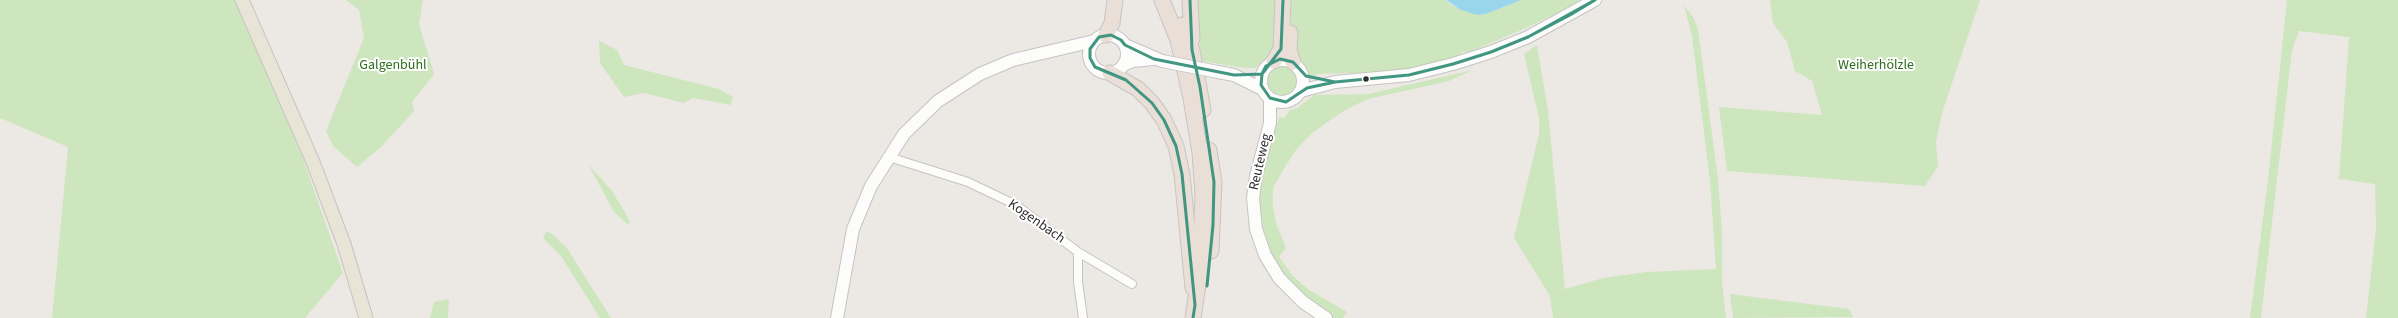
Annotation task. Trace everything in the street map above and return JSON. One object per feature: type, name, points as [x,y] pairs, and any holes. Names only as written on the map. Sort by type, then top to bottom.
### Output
[{"type":"highway","points":[[1100,38],[1112,23],[1115,0]]},
{"type":"highway","points":[[1162,0],[1179,47],[1191,98],[1200,153],[1203,193],[1201,264],[1194,312]]},
{"type":"highway","points":[[1174,0],[1192,50],[1200,87],[1214,182],[1213,225],[1203,318]]},
{"type":"highway","points":[[1190,0],[1192,50]]},
{"type":"highway","points":[[1274,61],[1281,49],[1283,0]]},
{"type":"highway","points":[[1290,0],[1291,21],[1289,50],[1298,68]]},
{"type":"highway","points":[[1110,72],[1138,89],[1152,103],[1164,120],[1176,146],[1182,174],[1194,312]]},
{"type":"main road","points":[[242,0],[313,162],[346,251],[366,318]]},
{"type":"main road","points":[[1301,91],[1335,82],[1409,75],[1453,64],[1528,37],[1595,0]]},
{"type":"main road","points":[[837,318],[853,229],[871,186],[904,134],[950,92],[995,67],[1100,38],[1116,37],[1125,45],[1158,60],[1234,75],[1262,74]]},
{"type":"main road","points":[[1090,58],[1090,49],[1100,38]]},
{"type":"main road","points":[[1123,65],[1127,55],[1125,45]]},
{"type":"main road","points":[[1054,51],[1090,58],[1100,70],[1110,72],[1133,61],[1158,60]]},
{"type":"main road","points":[[1266,93],[1262,74],[1266,66],[1280,59],[1298,68],[1306,76],[1335,82]]},
{"type":"main road","points":[[1234,75],[1266,93],[1286,102],[1294,98],[1301,91],[1304,82],[1298,68]]},
{"type":"main road","name":"Reuteweg","points":[[1266,93],[1270,122],[1256,176],[1253,198],[1258,236],[1265,255],[1279,278],[1303,302],[1326,318]]},
{"type":"main road","name":"Reuteweg","points":[[1270,122],[1286,102]]},
{"type":"street","name":"Kogenbach","points":[[889,157],[968,182],[1016,206],[1078,252],[1132,284]]},
{"type":"street","points":[[1078,252],[1078,282],[1083,318]]},
{"type":"green space","points":[[0,0],[235,0],[302,156],[343,273],[305,318],[52,318],[68,147],[0,118]]},
{"type":"green space","name":"Galgenbühl","points":[[346,0],[423,0],[419,24],[434,74],[412,102],[414,111],[382,146],[357,167],[333,146],[326,131],[364,38],[359,10]]},
{"type":"green space","points":[[1196,0],[1278,0],[1279,37],[1271,56],[1255,68],[1245,68],[1201,61]]},
{"type":"green space","points":[[1290,0],[1446,0],[1451,5],[1477,15],[1486,14],[1521,0],[1580,0],[1524,29],[1472,51],[1463,52],[1455,58],[1394,72],[1316,74],[1316,78],[1303,74],[1303,87],[1298,95],[1290,100],[1280,102],[1265,94],[1261,78],[1264,70],[1270,63],[1280,59],[1287,60],[1291,21]]},
{"type":"green space","name":"Weiherhölzle","points":[[1770,0],[1980,0],[1942,113],[1936,142],[1938,166],[1925,186],[1727,171],[1719,107],[1822,115],[1812,81],[1795,71],[1787,42],[1773,23]]},
{"type":"green space","points":[[2287,0],[2398,0],[2398,318],[2366,318],[2376,229],[2375,184],[2339,179],[2349,37],[2299,31],[2292,50],[2261,318],[2250,318],[2268,180]]},
{"type":"green space","points":[[1684,5],[1693,17],[1698,29],[1718,179],[1722,232],[1722,282],[1726,318],[1553,318],[1550,296],[1514,238],[1539,134],[1539,118],[1524,54],[1537,45],[1548,110],[1565,289],[1603,278],[1646,272],[1716,269],[1710,181],[1692,36]]},
{"type":"green space","points":[[599,41],[617,50],[624,65],[719,89],[733,97],[731,105],[693,98],[684,103],[644,93],[624,97],[600,63]]},
{"type":"green space","points":[[1473,70],[1449,81],[1368,99],[1345,110],[1312,133],[1296,150],[1283,170],[1273,188],[1273,205],[1276,223],[1286,248],[1279,257],[1293,276],[1309,290],[1347,312],[1343,318],[1334,318],[1300,293],[1281,271],[1272,257],[1261,230],[1257,198],[1264,162],[1279,117],[1284,118],[1290,110],[1297,108],[1314,95],[1368,94]]},
{"type":"green space","points":[[588,164],[612,191],[630,221],[628,225],[614,212]]},
{"type":"green space","points":[[546,232],[551,233],[567,248],[611,318],[600,318],[561,256],[543,238]]},
{"type":"green space","points":[[1730,294],[1849,309],[1853,317],[1733,318]]},
{"type":"green space","points":[[449,299],[448,318],[430,318],[434,302]]},
{"type":"water","points":[[1446,0],[1521,0],[1486,14],[1477,15],[1461,10]]},
{"type":"transit line","points":[[1190,0],[1192,50],[1200,87],[1214,182],[1213,225],[1207,286]]},
{"type":"transit line","points":[[1262,74],[1281,49],[1283,0]]},
{"type":"transit line","points":[[1595,0],[1570,15],[1528,37],[1595,0]]},
{"type":"transit line","points":[[1193,318],[1195,305],[1182,174],[1176,146],[1164,120],[1152,103],[1126,80],[1095,67],[1090,58],[1090,49],[1099,37],[1111,35],[1121,40],[1125,45],[1154,59],[1234,75],[1262,74]]},
{"type":"transit line","points":[[1491,52],[1528,37]]},
{"type":"transit line","points":[[1491,52],[1528,37]]},
{"type":"transit line","points":[[1453,64],[1491,52]]},
{"type":"transit line","points":[[1280,59],[1293,62],[1306,76],[1335,82],[1307,88],[1286,102],[1270,98],[1261,85],[1262,74],[1266,66],[1280,59]]},
{"type":"transit line","points":[[1409,75],[1453,64]]},
{"type":"transit line","points":[[1409,75],[1453,64]]},
{"type":"transit line","points":[[1335,82],[1409,75]]},
{"type":"transit line","points":[[1335,82],[1409,75]]}]
